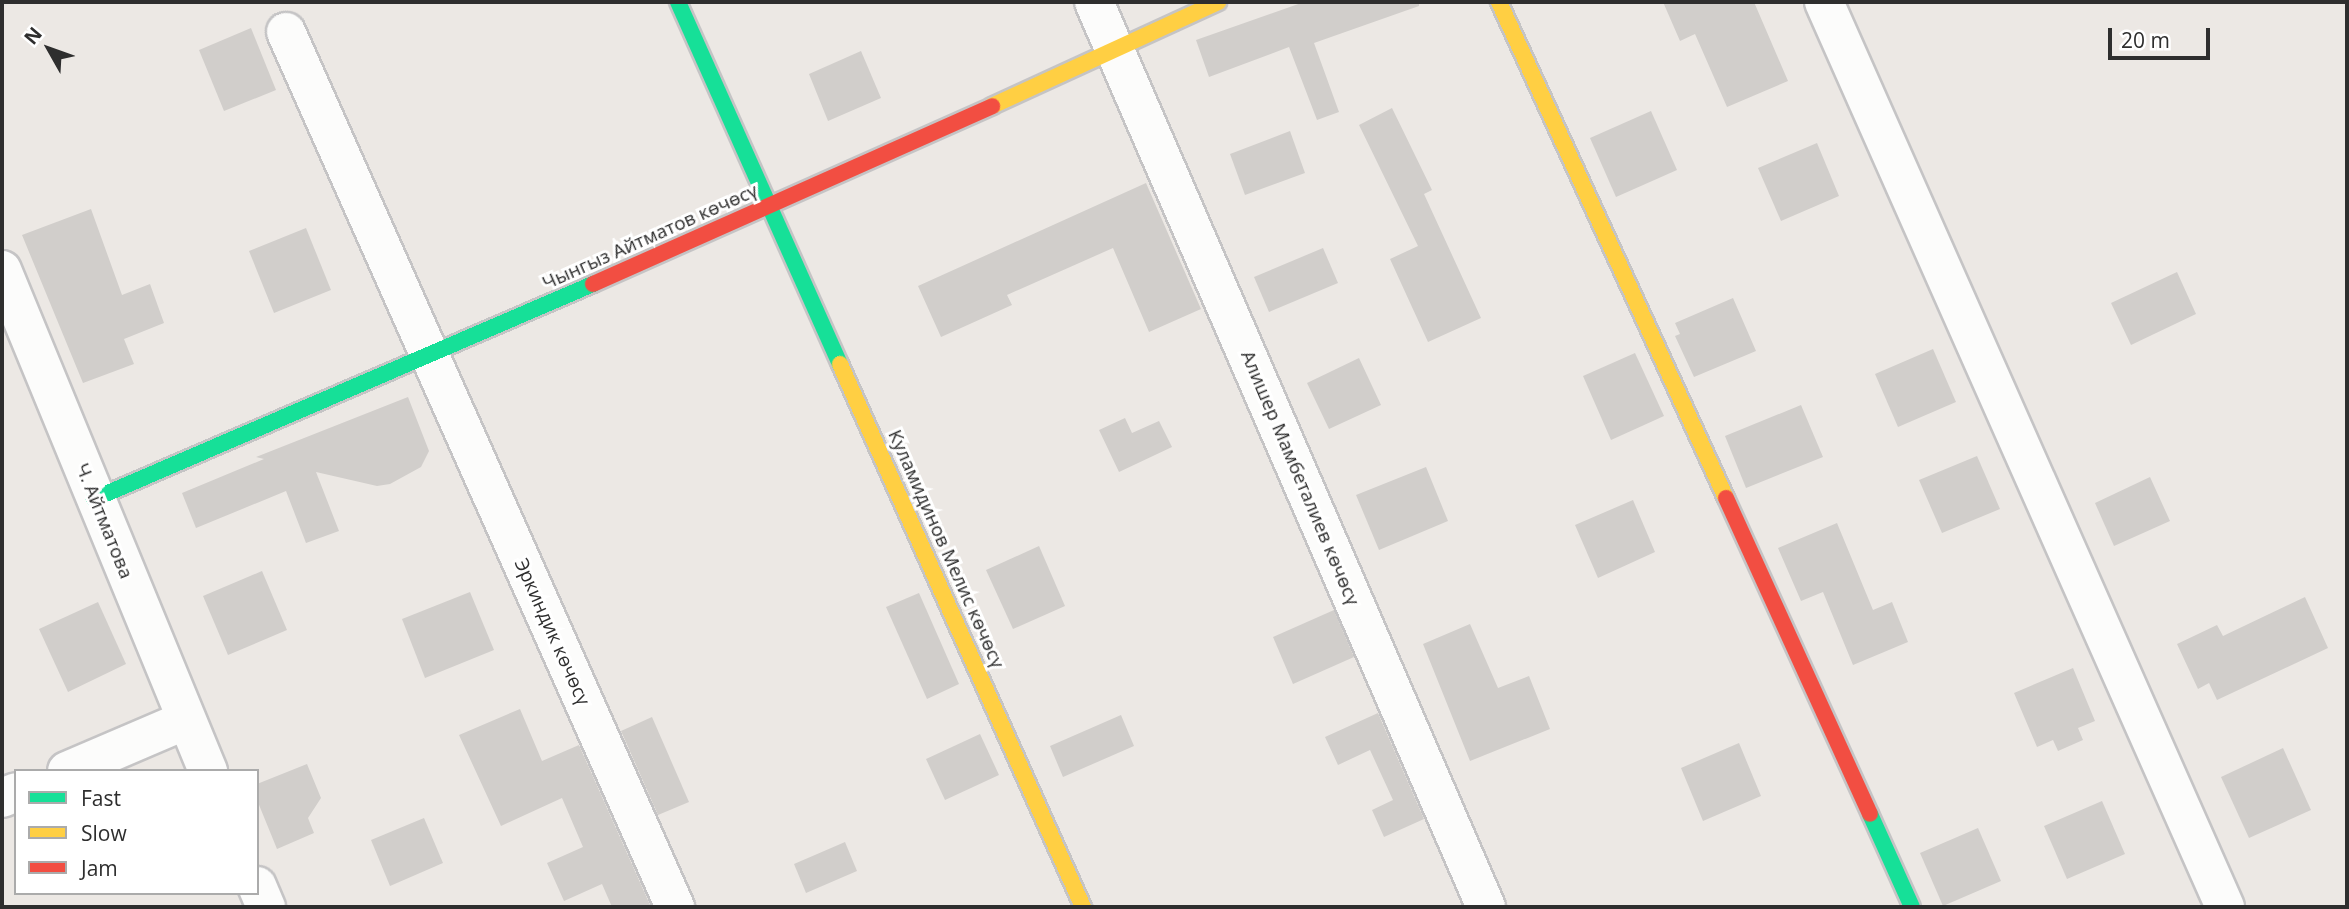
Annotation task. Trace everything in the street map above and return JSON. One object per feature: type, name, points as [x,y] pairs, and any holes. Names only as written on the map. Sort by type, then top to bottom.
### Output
[{"type":"street","name":"Куламидинов Мелис көчөсү","points":[[678,2],[1083,907]]},
{"type":"street","name":"Алишер Мамбеталиев көчөсү","points":[[1094,2],[1486,907]]},
{"type":"street","name":"Чынгыз Айтматов көчөсү","points":[[94,499],[429,357],[769,208],[1218,2]]},
{"type":"street","points":[[1499,2],[1912,907]]},
{"type":"street","points":[[1824,2],[2225,907]]},
{"type":"street","name":"Эркиндик көчөсү","points":[[286,32],[675,907]]},
{"type":"street","name":"Ч. Айтматова","points":[[2,270],[207,769]]},
{"type":"street","points":[[72,769],[186,720]]},
{"type":"street","points":[[259,891],[266,907]]},
{"type":"building","points":[[1304,2],[1419,2],[1419,6],[1314,43],[1339,112],[1317,120],[1289,47],[1209,77],[1196,40]]},
{"type":"building","points":[[1663,2],[1754,2],[1788,81],[1727,107],[1695,34],[1680,41]]},
{"type":"building","points":[[251,28],[276,90],[224,111],[199,50]]},
{"type":"building","points":[[861,51],[881,98],[828,121],[809,74]]},
{"type":"building","points":[[1392,108],[1432,190],[1424,194],[1481,318],[1428,342],[1390,259],[1418,246],[1359,125]]},
{"type":"building","points":[[1651,111],[1677,170],[1616,197],[1590,138]]},
{"type":"building","points":[[1290,131],[1305,173],[1245,195],[1230,154]]},
{"type":"building","points":[[1817,143],[1839,196],[1781,221],[1758,168]]},
{"type":"building","points":[[1146,183],[1201,309],[1149,332],[1113,248],[1007,295],[1012,305],[941,337],[918,286]]},
{"type":"building","points":[[91,209],[122,295],[150,284],[164,323],[124,339],[134,364],[83,383],[22,235]]},
{"type":"building","points":[[306,228],[331,290],[274,313],[249,251]]},
{"type":"building","points":[[1323,248],[1338,283],[1269,312],[1254,277]]},
{"type":"building","points":[[2177,272],[2196,314],[2131,345],[2111,303]]},
{"type":"building","points":[[1733,298],[1756,351],[1694,377],[1675,336],[1680,334],[1675,323]]},
{"type":"building","points":[[1933,349],[1956,402],[1898,427],[1875,374]]},
{"type":"building","points":[[1635,353],[1664,416],[1611,440],[1583,376]]},
{"type":"building","points":[[1359,358],[1381,405],[1329,429],[1307,383]]},
{"type":"building","points":[[408,397],[429,451],[421,467],[390,484],[377,486],[316,472],[339,531],[306,543],[286,491],[196,528],[182,493],[264,459],[256,457]]},
{"type":"building","points":[[1801,405],[1823,457],[1746,488],[1725,436]]},
{"type":"building","points":[[1125,418],[1132,433],[1159,421],[1172,447],[1119,472],[1099,430]]},
{"type":"building","points":[[1977,456],[2000,509],[1942,533],[1919,480]]},
{"type":"building","points":[[1426,467],[1448,521],[1379,550],[1356,495]]},
{"type":"building","points":[[2150,477],[2170,521],[2114,546],[2095,503]]},
{"type":"building","points":[[1633,500],[1655,552],[1598,578],[1575,525]]},
{"type":"building","points":[[1837,523],[1873,610],[1892,602],[1908,642],[1853,665],[1823,592],[1801,601],[1778,548]]},
{"type":"building","points":[[1039,546],[1065,606],[1013,629],[986,570]]},
{"type":"building","points":[[262,571],[287,630],[228,655],[203,596]]},
{"type":"building","points":[[470,592],[494,650],[425,678],[402,619]]},
{"type":"building","points":[[919,593],[959,684],[927,699],[886,607]]},
{"type":"building","points":[[2305,597],[2328,648],[2217,700],[2209,683],[2198,689],[2177,644],[2217,625],[2223,636]]},
{"type":"building","points":[[98,602],[126,664],[68,692],[39,629]]},
{"type":"building","points":[[1334,610],[1354,657],[1293,684],[1273,637]]},
{"type":"building","points":[[1470,624],[1498,688],[1529,676],[1550,729],[1470,761],[1423,644]]},
{"type":"building","points":[[2073,668],[2095,721],[2078,728],[2083,740],[2058,751],[2053,740],[2037,747],[2014,693]]},
{"type":"building","points":[[520,709],[542,761],[579,745],[651,907],[612,907],[602,884],[564,901],[547,863],[583,847],[562,798],[501,826],[459,735]]},
{"type":"building","points":[[1378,713],[1424,819],[1384,837],[1372,810],[1393,800],[1370,750],[1338,765],[1325,737]]},
{"type":"building","points":[[1121,715],[1134,746],[1063,777],[1050,746]]},
{"type":"building","points":[[652,717],[689,802],[658,815],[621,731]]},
{"type":"building","points":[[980,734],[999,775],[945,800],[926,759]]},
{"type":"building","points":[[1739,743],[1761,796],[1703,821],[1681,768]]},
{"type":"building","points":[[2283,748],[2311,810],[2249,838],[2221,777]]},
{"type":"building","points":[[307,764],[321,798],[308,818],[314,833],[277,849],[259,805],[259,783]]},
{"type":"building","points":[[2102,801],[2125,854],[2067,879],[2044,826]]},
{"type":"building","points":[[424,818],[443,863],[390,886],[371,840]]},
{"type":"building","points":[[1978,828],[2001,881],[1943,906],[1920,853]]},
{"type":"building","points":[[845,842],[857,871],[806,893],[794,864]]},
{"type":"traffic: fast","points":[[678,2],[840,364]]},
{"type":"traffic: fast","points":[[94,499],[593,284]]},
{"type":"traffic: fast","points":[[1870,814],[1912,907]]},
{"type":"traffic: slow","points":[[992,106],[1218,2]]},
{"type":"traffic: slow","points":[[1499,2],[1726,498]]},
{"type":"traffic: slow","points":[[840,364],[1083,907]]},
{"type":"traffic: jam","points":[[593,284],[992,106]]},
{"type":"traffic: jam","points":[[1726,498],[1870,814]]}]
